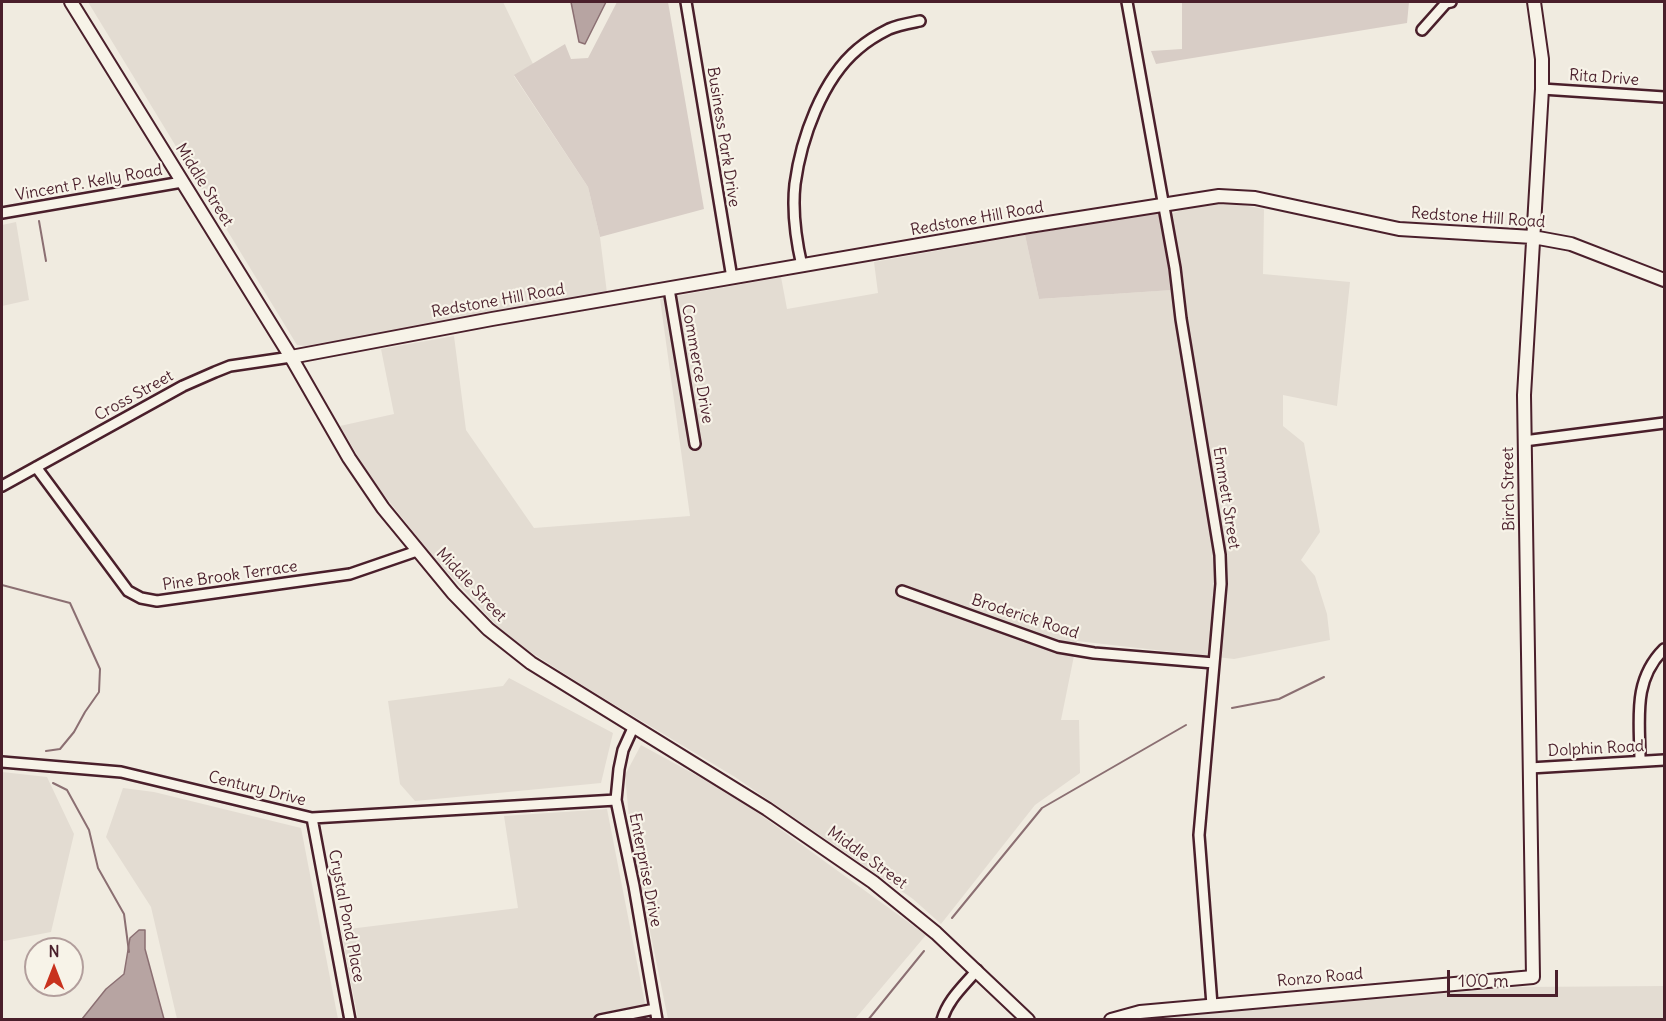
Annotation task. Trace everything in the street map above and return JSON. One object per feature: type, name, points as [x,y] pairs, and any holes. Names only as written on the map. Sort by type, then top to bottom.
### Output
[{"type":"main road","name":"Middle Street","points":[[71,2],[291,357],[358,472],[417,551],[453,593],[507,646],[539,669],[767,809],[859,872],[912,912],[977,970],[1028,1020]]},
{"type":"main road","name":"Birch Street","points":[[1533,2],[1542,59],[1525,377],[1524,441],[1533,977]]},
{"type":"main road","name":"Redstone Hill Road","points":[[291,357],[481,321],[1164,203],[1219,196],[1255,198],[1366,224],[1408,231],[1533,237],[1571,244],[1665,280]]},
{"type":"main road","name":"Ronzo Road","points":[[1111,1020],[1140,1012],[1533,977]]},
{"type":"street","name":"Business Park Drive","points":[[686,2],[732,278]]},
{"type":"street","name":"Emmett Street","points":[[1127,2],[1176,269],[1181,319],[1219,538],[1221,584],[1199,835],[1212,1005]]},
{"type":"street","points":[[1422,30],[1446,3],[1451,2]]},
{"type":"street","points":[[802,266],[795,216],[795,185],[808,128],[823,95],[842,67],[858,49],[891,28],[920,21]]},
{"type":"street","name":"Rita Drive","points":[[1542,89],[1665,97]]},
{"type":"street","name":"Vincent P. Kelly Road","points":[[2,213],[182,182]]},
{"type":"street","name":"Commerce Drive","points":[[669,289],[695,444]]},
{"type":"street","name":"Cross Street","points":[[2,486],[183,386],[230,366],[291,357]]},
{"type":"street","points":[[1524,441],[1665,423]]},
{"type":"street","name":"Pine Brook Terrace","points":[[36,467],[128,591],[147,599],[174,600],[350,573],[417,551]]},
{"type":"street","name":"Broderick Road","points":[[902,591],[1058,646],[1094,653],[1214,663]]},
{"type":"street","points":[[1640,761],[1641,689],[1648,668],[1665,649]]},
{"type":"street","name":"Enterprise Drive","points":[[633,728],[623,750],[618,769],[616,800],[634,886],[657,1020]]},
{"type":"street","name":"Dolphin Road","points":[[1530,768],[1665,760]]},
{"type":"street","name":"Century Drive","points":[[2,762],[121,772],[312,818],[616,800]]},
{"type":"street","name":"Crystal Pond Place","points":[[312,818],[350,1020]]},
{"type":"street","points":[[942,1020],[954,996],[977,970]]},
{"type":"street","points":[[600,1020],[655,1009]]},
{"type":"shaded area","points":[[88,2],[503,2],[533,64],[514,76],[588,187],[600,237],[607,293],[306,346],[297,345]]},
{"type":"shaded area","points":[[571,2],[606,2],[585,44],[579,42]]},
{"type":"shaded area","points":[[617,2],[668,2],[704,209],[600,237],[588,187],[514,75],[565,44],[571,59],[588,58]]},
{"type":"shaded area","points":[[1182,2],[1409,2],[1407,23],[1156,64],[1151,51],[1182,49]]},
{"type":"shaded area","points":[[1237,204],[1264,209],[1263,274],[1350,282],[1337,406],[1283,395],[1283,426],[1304,443],[1320,532],[1301,560],[1315,576],[1327,614],[1330,640],[1234,659],[1077,641],[1061,720],[1079,720],[1080,773],[1035,805],[941,924],[913,899],[735,777],[507,637],[435,559],[372,480],[340,426],[394,414],[381,349],[454,336],[466,430],[534,528],[690,516],[660,299],[781,277],[787,309],[878,293],[874,262],[1025,235],[1039,299],[1185,289],[1171,214],[1194,205]]},
{"type":"shaded area","points":[[1158,211],[1172,290],[1039,299],[1025,235]]},
{"type":"shaded area","points":[[16,222],[29,300],[2,306],[2,225]]},
{"type":"shaded area","points":[[509,678],[613,733],[601,783],[415,801],[400,784],[388,701],[503,686]]},
{"type":"shaded area","points":[[641,745],[736,797],[926,935],[855,1019],[668,1019],[631,839],[625,775]]},
{"type":"shaded area","points":[[2,772],[47,777],[74,834],[51,932],[2,940]]},
{"type":"shaded area","points":[[123,788],[154,792],[301,828],[338,1019],[177,1019],[151,907],[106,837]]},
{"type":"shaded area","points":[[607,809],[648,1019],[358,1019],[341,930],[518,908],[504,816]]},
{"type":"shaded area","points":[[139,930],[145,930],[145,949],[164,1019],[82,1019],[106,989],[124,974],[130,938]]},
{"type":"shaded area","points":[[1664,986],[1664,1019],[1143,1019],[1520,987]]},
{"type":"waterway","points":[[39,221],[46,261]]},
{"type":"waterway","points":[[2,585],[70,603],[100,669],[99,692],[74,732],[60,749],[46,751]]},
{"type":"waterway","points":[[1232,708],[1279,699],[1324,677]]},
{"type":"waterway","points":[[952,918],[1042,808],[1186,725]]},
{"type":"waterway","points":[[53,783],[67,790],[89,830],[98,868],[124,914],[129,952]]},
{"type":"waterway","points":[[868,1020],[924,951]]}]
